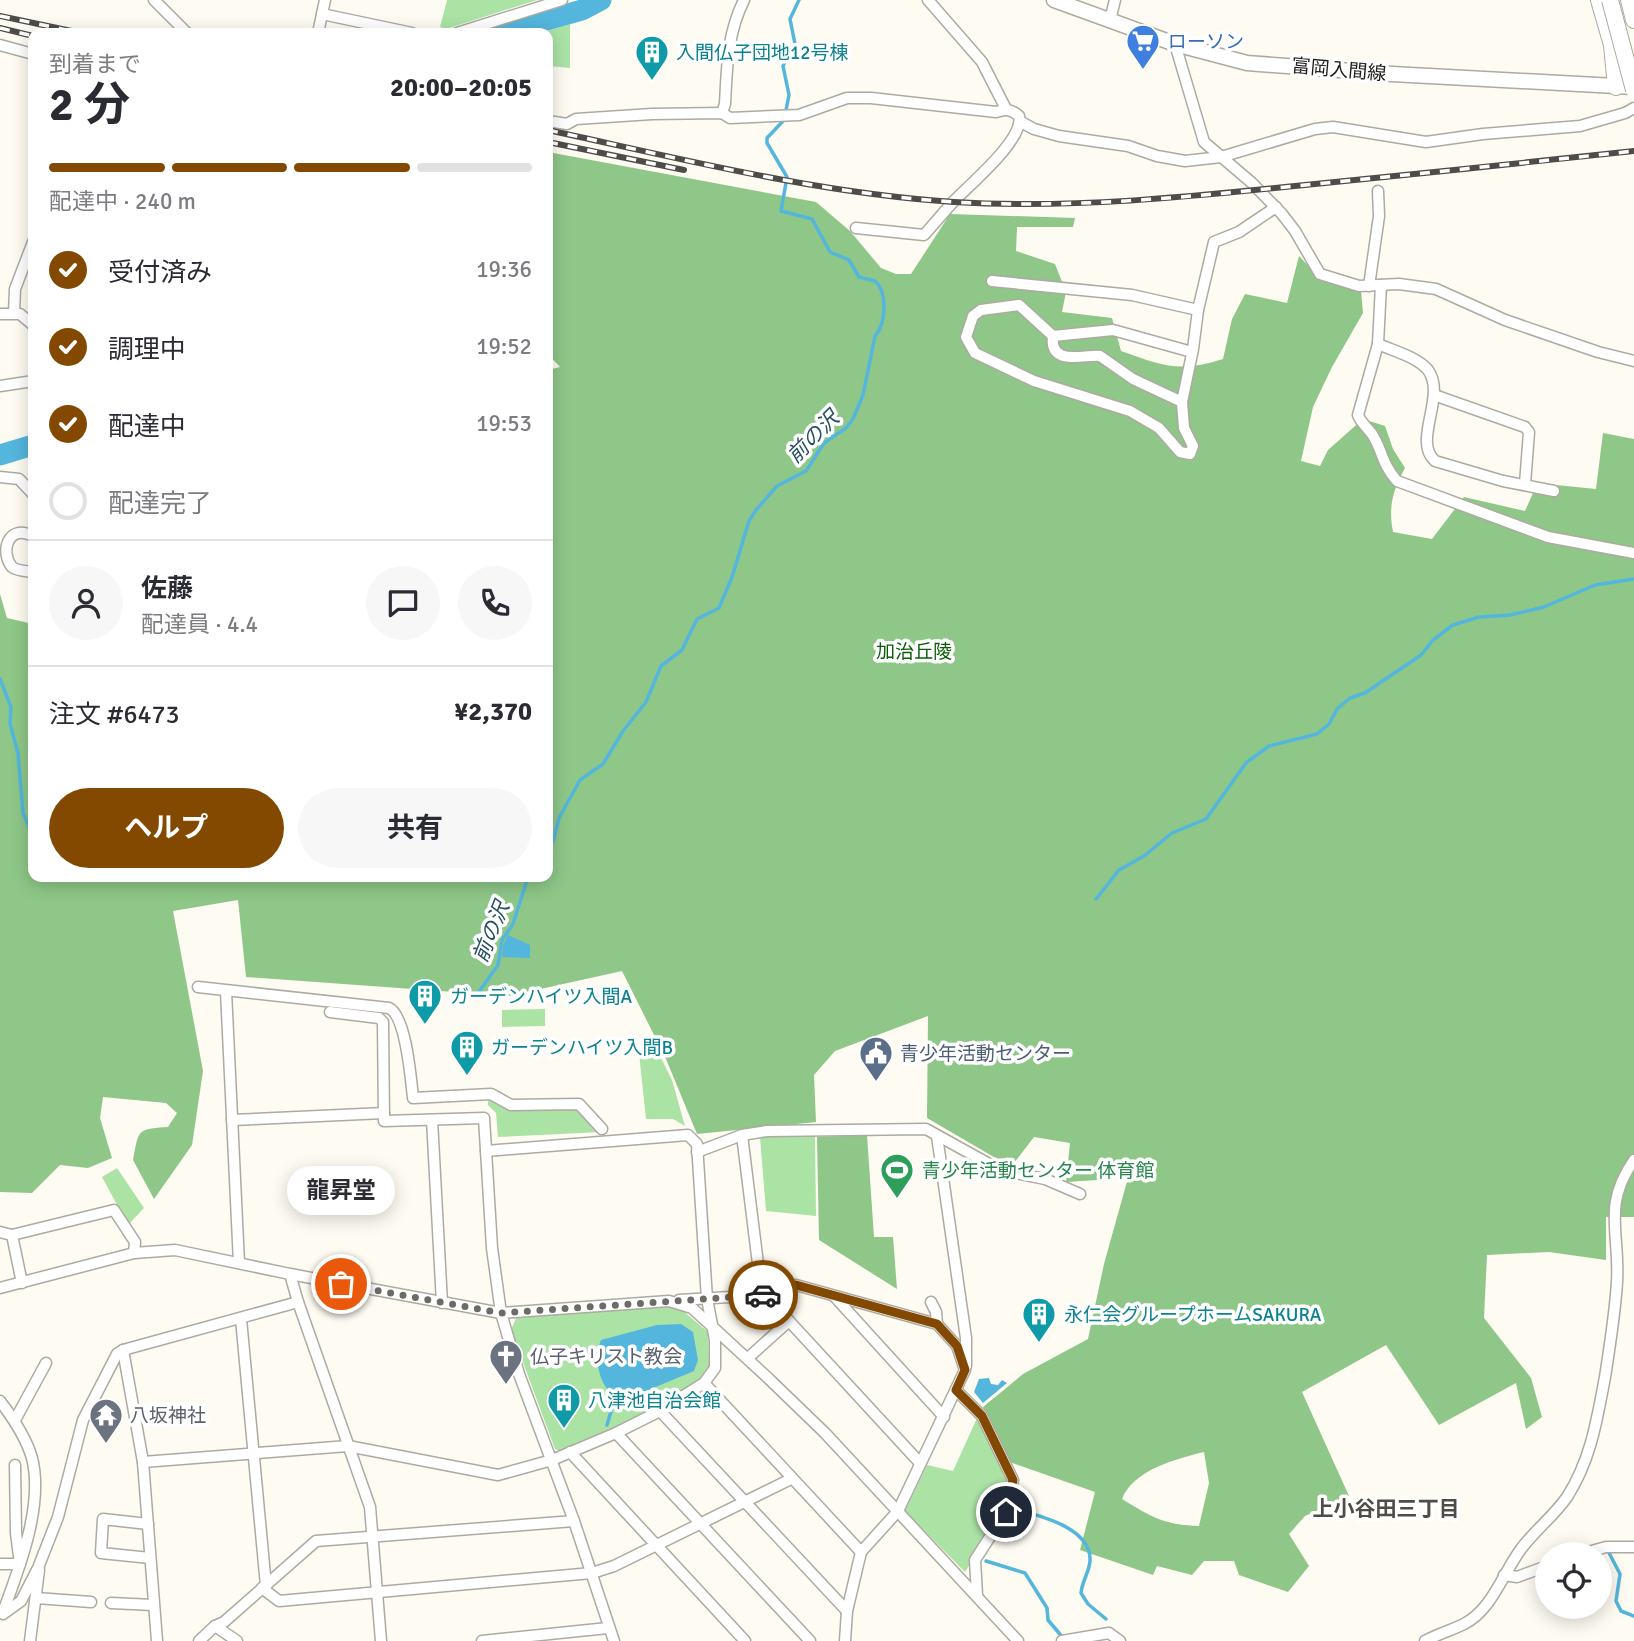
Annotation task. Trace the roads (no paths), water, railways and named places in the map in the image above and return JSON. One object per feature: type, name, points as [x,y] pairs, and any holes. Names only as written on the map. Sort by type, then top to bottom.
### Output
[{"type":"highway","points":[[1599,0],[1612,45],[1616,87]]},
{"type":"highway","points":[[1610,0],[1634,88]]},
{"type":"highway","points":[[1629,0],[1634,20]]},
{"type":"main road","name":"富岡入間線","points":[[1054,0],[1175,44],[1247,63],[1634,88]]},
{"type":"street","points":[[154,0],[182,28]]},
{"type":"street","points":[[319,28],[325,0]]},
{"type":"street","points":[[473,28],[562,0]]},
{"type":"street","points":[[722,113],[725,104],[728,46],[735,17],[744,0]]},
{"type":"street","points":[[928,0],[982,62],[1006,109]]},
{"type":"street","points":[[1110,20],[1115,0]]},
{"type":"street","points":[[322,14],[388,28]]},
{"type":"street","points":[[1175,44],[1204,142],[1276,207],[1295,231],[1320,274],[1359,286],[1410,284],[1436,289],[1505,320],[1598,352],[1634,361]]},
{"type":"street","points":[[0,45],[28,53]]},
{"type":"street","points":[[553,122],[567,124],[576,119],[652,114],[722,113],[730,118],[799,115],[847,98],[871,98],[996,112],[1006,109],[1014,111],[1021,122],[1034,129],[1059,136],[1128,146],[1157,156],[1185,161],[1222,157],[1315,129],[1333,127],[1426,142],[1580,126],[1634,108]]},
{"type":"street","points":[[856,228],[924,235],[1001,153],[1021,122]]},
{"type":"street","points":[[1378,191],[1375,285],[1378,345],[1358,415],[1361,423],[1371,433],[1386,469],[1397,481],[1548,537],[1634,554]]},
{"type":"street","points":[[1019,305],[981,310],[973,316],[966,337],[975,353],[1034,381],[1130,411],[1159,428],[1180,452],[1190,454],[1193,446],[1184,428],[1182,402],[1198,310],[1214,242],[1240,232],[1276,207]]},
{"type":"street","points":[[14,313],[15,289],[28,256]]},
{"type":"street","points":[[992,281],[1132,295],[1198,310]]},
{"type":"street","points":[[1017,284],[1019,305],[1053,336],[1113,330],[1192,352]]},
{"type":"street","points":[[0,314],[14,313],[28,319]]},
{"type":"street","points":[[1053,336],[1052,346],[1056,352],[1073,359],[1100,356],[1133,379],[1182,402]]},
{"type":"street","points":[[1378,345],[1416,360],[1427,369],[1432,379],[1434,395],[1427,441],[1430,456],[1435,461],[1503,481],[1554,491]]},
{"type":"street","points":[[0,386],[28,381]]},
{"type":"street","points":[[1434,395],[1525,427],[1529,432],[1525,484]]},
{"type":"street","points":[[0,477],[19,479],[28,489]]},
{"type":"street","points":[[28,534],[13,533],[6,539],[3,550],[4,559],[12,567],[28,571]]},
{"type":"street","points":[[198,987],[389,1008],[397,1013],[410,1064],[413,1098],[491,1094],[511,1105],[579,1104],[602,1129]]},
{"type":"street","points":[[226,990],[239,1263]]},
{"type":"street","points":[[330,1012],[379,1018],[383,1022],[384,1121],[484,1118],[492,1248],[501,1313],[519,1374],[574,1521],[614,1641]]},
{"type":"street","points":[[232,1120],[384,1113]]},
{"type":"street","points":[[432,1120],[442,1303]]},
{"type":"street","points":[[697,1152],[742,1135],[767,1131],[926,1129],[1000,1170],[1045,1179],[1080,1194]]},
{"type":"street","points":[[143,1462],[348,1446],[498,1475],[552,1460],[616,1433],[660,1411],[704,1383],[715,1368],[715,1340],[707,1299],[697,1144],[688,1135],[486,1151]]},
{"type":"street","points":[[742,1135],[761,1288],[920,1463]]},
{"type":"street","points":[[845,1641],[848,1611],[861,1552],[898,1511],[965,1370],[966,1338],[937,1136]]},
{"type":"street","points":[[1425,1641],[1465,1624],[1478,1614],[1488,1603],[1524,1545],[1566,1498],[1582,1471],[1595,1433],[1615,1316],[1618,1254],[1614,1235],[1615,1207],[1622,1177],[1634,1160]]},
{"type":"street","points":[[0,1232],[12,1235],[114,1210],[135,1242],[134,1253]]},
{"type":"street","points":[[12,1235],[22,1283]]},
{"type":"street","points":[[0,1288],[134,1253],[176,1250],[290,1275],[501,1313],[765,1295],[796,1285],[937,1324],[957,1346],[965,1370]]},
{"type":"street","points":[[290,1275],[370,1507],[381,1641]]},
{"type":"street","points":[[834,1296],[943,1417]]},
{"type":"street","points":[[669,1301],[692,1308],[825,1433],[1018,1641]]},
{"type":"street","points":[[931,1302],[936,1312],[937,1324]]},
{"type":"street","points":[[1,1617],[20,1601],[38,1568],[58,1517],[83,1420],[117,1354],[123,1350],[298,1303]]},
{"type":"street","points":[[242,1318],[264,1587],[279,1601],[592,1573],[608,1569],[791,1479]]},
{"type":"street","points":[[748,1358],[789,1321]]},
{"type":"street","points":[[123,1350],[143,1462],[157,1641]]},
{"type":"street","points":[[15,1420],[46,1363]]},
{"type":"street","points":[[704,1383],[861,1552]]},
{"type":"street","points":[[956,1390],[982,1416],[1013,1480],[1006,1512],[975,1560],[977,1595]]},
{"type":"street","points":[[0,1401],[15,1420],[31,1456],[35,1477],[33,1506],[20,1564],[1,1617]]},
{"type":"street","points":[[660,1411],[848,1611]]},
{"type":"street","points":[[616,1433],[810,1641]]},
{"type":"street","points":[[570,1452],[745,1641]]},
{"type":"street","points":[[15,1465],[16,1533],[20,1564]]},
{"type":"street","points":[[148,1524],[103,1519],[101,1553],[150,1558]]},
{"type":"street","points":[[199,1641],[316,1541],[574,1521]]},
{"type":"street","points":[[1612,1547],[1634,1547]]},
{"type":"street","points":[[0,1564],[20,1564]]},
{"type":"street","points":[[30,1641],[38,1568]]},
{"type":"street","points":[[1504,1575],[1517,1577],[1535,1570]]},
{"type":"street","points":[[36,1598],[91,1602]]},
{"type":"street","points":[[111,1603],[153,1605]]},
{"type":"street","points":[[215,1626],[237,1641]]},
{"type":"street","points":[[482,1641],[608,1628]]},
{"type":"street","points":[[1062,1641],[1109,1633],[1120,1641]]},
{"type":"water","points":[[508,935],[530,945],[530,958],[502,957]]},
{"type":"water","points":[[681,1324],[693,1332],[698,1360],[694,1371],[622,1401],[615,1397],[600,1375],[598,1348],[601,1340],[657,1325]]},
{"type":"water","points":[[989,1378],[991,1384],[998,1385],[1002,1380],[1007,1383],[983,1403],[974,1392],[979,1379]]},
{"type":"waterway","points":[[519,28],[582,10],[601,0]]},
{"type":"waterway","name":"前の沢","points":[[553,842],[559,818],[580,780],[603,764],[623,731],[646,702],[661,666],[682,650],[697,619],[719,608],[732,577],[749,521],[756,510],[777,486],[806,471],[824,443],[846,428],[853,419],[863,395],[875,336],[883,316],[882,293],[875,281],[859,277],[849,260],[830,252],[812,219],[781,211],[787,177],[767,143],[767,138],[784,120],[789,95],[783,66],[795,44],[790,19],[799,0]]},
{"type":"waterway","points":[[0,455],[28,447]]},
{"type":"waterway","points":[[1096,899],[1119,870],[1144,856],[1172,833],[1206,819],[1246,763],[1269,746],[1317,734],[1329,724],[1337,709],[1350,698],[1365,693],[1421,655],[1433,640],[1453,625],[1479,617],[1510,615],[1544,607],[1595,585],[1634,579]]},
{"type":"waterway","points":[[0,679],[11,707],[10,724],[18,753],[23,813],[28,824]]},
{"type":"waterway","name":"前の沢","points":[[476,996],[498,965],[502,940],[513,924],[526,882]]},
{"type":"waterway","points":[[607,1425],[615,1398]]},
{"type":"waterway","points":[[1014,1509],[1050,1519],[1082,1540],[1090,1561],[1081,1593],[1088,1604],[1106,1619]]},
{"type":"waterway","points":[[1612,1559],[1620,1574],[1616,1601],[1621,1611],[1634,1616]]},
{"type":"waterway","points":[[986,1561],[1025,1573],[1047,1608],[1048,1620],[1064,1639]]},
{"type":"railway","points":[[0,16],[57,28]]},
{"type":"railway","points":[[0,28],[28,35]]},
{"type":"railway","points":[[553,131],[800,183],[902,198],[998,204],[1086,203],[1174,197],[1634,151]]},
{"type":"railway","points":[[553,143],[684,170]]},
{"type":"place","name":"ローソン","points":[[1143,71]]},
{"type":"place","name":"入間仏子団地12号棟","points":[[652,82]]},
{"type":"place","name":"ガーデンハイツ入間A","points":[[425,1026]]},
{"type":"place","name":"ガーデンハイツ入間B","points":[[467,1077]]},
{"type":"place","name":"青少年活動センター","points":[[876,1083]]},
{"type":"place","name":"青少年活動センター 体育館","points":[[897,1200]]},
{"type":"place","name":"龍昇堂","points":[[341,1284]]},
{"type":"place","name":"永仁会グループホームSAKURA","points":[[1039,1344]]},
{"type":"place","name":"仏子キリスト教会","points":[[506,1386]]},
{"type":"place","name":"八津池自治会館","points":[[564,1430]]},
{"type":"place","name":"八坂神社","points":[[106,1445]]},
{"type":"district","name":"上小谷田三丁目","points":[[1386,1509]]},
{"type":"park label","name":"加治丘陵","points":[[914,651]]}]
